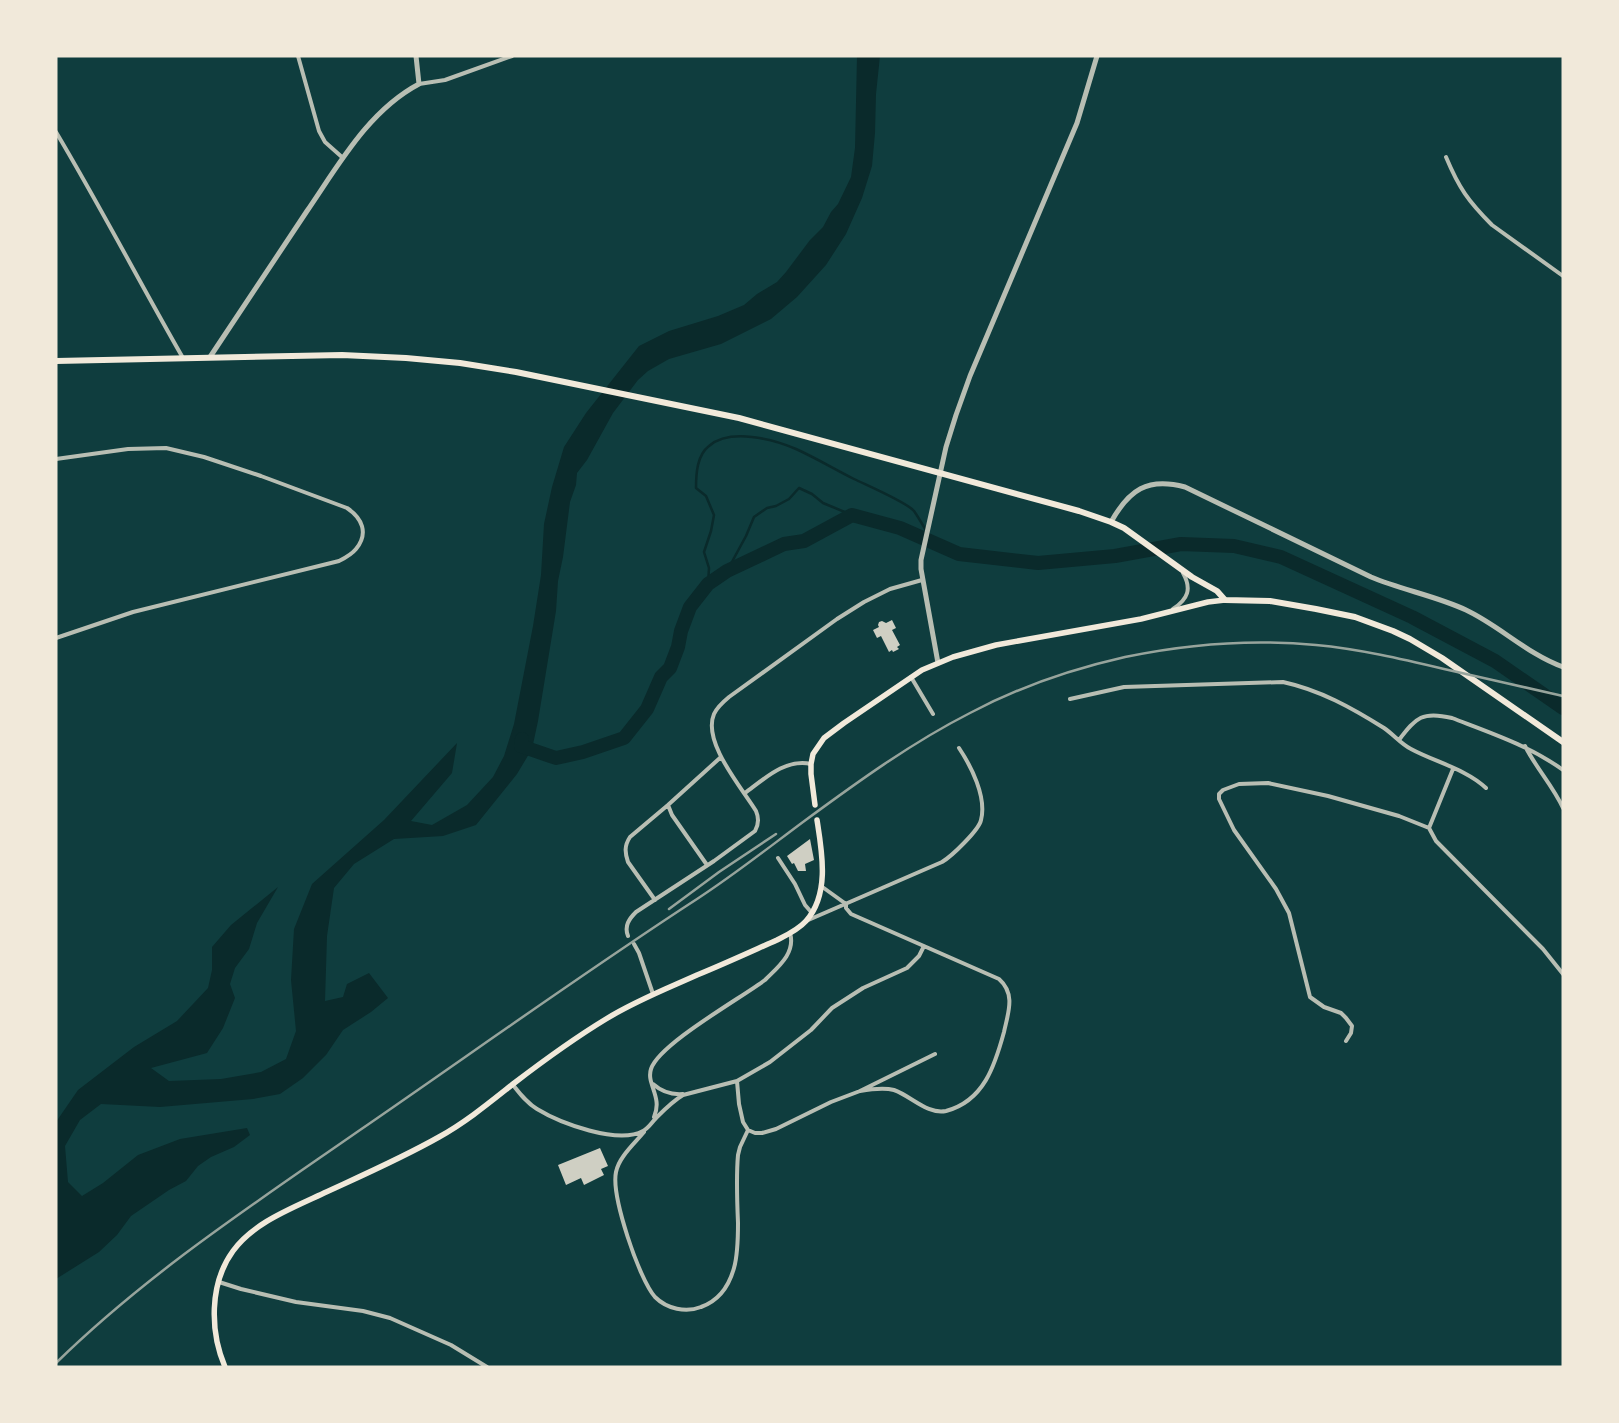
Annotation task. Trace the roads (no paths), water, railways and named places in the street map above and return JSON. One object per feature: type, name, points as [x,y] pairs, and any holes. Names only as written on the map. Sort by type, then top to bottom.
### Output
[{"type":"main road","points":[[56,361],[342,355],[406,358],[487,367],[596,388],[757,423],[1079,511],[1112,522],[1147,543],[1202,583],[1217,590],[1225,600]]},
{"type":"main road","points":[[815,805],[811,764],[814,754],[824,738],[910,677],[938,662],[1010,642],[1126,622],[1208,602],[1225,600],[1270,601],[1316,609],[1355,617],[1393,631],[1434,653],[1563,742]]},
{"type":"main road","points":[[226,1367],[218,1347],[216,1334],[215,1308],[218,1282],[227,1260],[241,1241],[260,1226],[284,1212],[439,1137],[474,1115],[552,1055],[624,1008],[790,933],[806,921],[812,913],[822,886],[822,860],[817,820]]},
{"type":"street","points":[[298,56],[319,131],[325,142],[343,158]]},
{"type":"street","points":[[416,56],[419,84]]},
{"type":"street","points":[[210,358],[343,158],[383,110],[401,95],[419,84],[445,80],[512,56]]},
{"type":"street","points":[[938,662],[922,580],[921,560],[951,430],[970,376],[1077,122],[1097,56]]},
{"type":"street","points":[[56,132],[91,190],[117,241],[183,358]]},
{"type":"street","points":[[1446,157],[1462,191],[1483,216],[1492,225],[1563,276]]},
{"type":"street","points":[[56,460],[128,449],[166,448],[204,457],[347,508],[356,514],[363,530],[356,550],[340,561],[132,612],[56,638]]},
{"type":"street","points":[[1112,522],[1125,500],[1139,490],[1156,484],[1175,484],[1185,487],[1372,577],[1467,610],[1523,647],[1563,667]]},
{"type":"street","points":[[1172,610],[1184,600],[1187,593],[1187,581],[1177,566]]},
{"type":"street","points":[[628,936],[626,929],[631,917],[636,912],[755,831],[758,827],[759,817],[756,811],[721,757],[714,741],[713,715],[722,704],[849,611],[890,589],[922,580]]},
{"type":"street","points":[[910,677],[933,714]]},
{"type":"street","points":[[1070,698],[1124,687],[1283,682],[1302,686],[1331,697],[1385,729],[1409,748],[1478,780],[1486,788]]},
{"type":"street","points":[[1399,740],[1410,725],[1419,717],[1429,714],[1440,715],[1525,746],[1563,770]]},
{"type":"street","points":[[1525,746],[1533,763],[1554,791],[1563,808]]},
{"type":"street","points":[[806,921],[942,862],[977,828],[981,821],[981,800],[974,776],[959,748]]},
{"type":"street","points":[[655,900],[628,862],[625,848],[629,838],[721,757]]},
{"type":"street","points":[[745,793],[760,780],[791,763],[811,764]]},
{"type":"street","points":[[1429,828],[1453,769]]},
{"type":"street","points":[[1346,1041],[1351,1033],[1352,1026],[1346,1018],[1340,1013],[1324,1007],[1310,996],[1288,913],[1276,890],[1234,830],[1219,799],[1219,794],[1223,790],[1239,784],[1268,783],[1328,796],[1399,816],[1429,828],[1436,841],[1543,949],[1563,974]]},
{"type":"street","points":[[668,805],[672,815],[706,865]]},
{"type":"street","points":[[778,858],[805,905],[812,913]]},
{"type":"street","points":[[822,886],[846,904],[846,908],[851,914],[999,979],[1008,989],[1009,1011],[992,1070],[981,1088],[972,1096],[944,1112],[924,1106],[894,1090],[860,1091]]},
{"type":"street","points":[[653,1122],[658,1105],[650,1074],[654,1062],[665,1050],[753,989],[776,969],[792,946],[790,933]]},
{"type":"street","points":[[634,944],[653,994]]},
{"type":"street","points":[[651,1080],[661,1090],[679,1095],[737,1080],[780,1055],[812,1030],[825,1014],[841,1002],[869,985],[914,963],[924,946]]},
{"type":"street","points":[[737,1080],[741,1114],[748,1130],[762,1134],[831,1102],[860,1091],[935,1054]]},
{"type":"street","points":[[512,1085],[530,1104],[578,1127],[606,1135],[636,1134],[647,1129]]},
{"type":"street","points":[[690,1093],[676,1099],[653,1122],[622,1159],[615,1174],[618,1201],[635,1258],[649,1288],[661,1302],[679,1309],[696,1309],[713,1301],[726,1287],[733,1272],[737,1245],[738,1155],[748,1130]]},
{"type":"street","points":[[218,1282],[296,1302],[363,1311],[390,1318],[451,1346],[487,1367]]},
{"type":"water","points":[[857,56],[880,56],[872,166],[862,198],[846,234],[826,265],[797,297],[771,319],[721,344],[669,359],[648,371],[638,380],[613,413],[587,460],[577,473],[576,485],[570,502],[558,581],[556,611],[538,721],[532,749],[517,774],[476,825],[443,836],[394,839],[354,864],[334,888],[327,936],[325,1001],[343,997],[347,984],[369,973],[388,998],[371,1012],[343,1030],[326,1055],[303,1078],[280,1094],[253,1099],[160,1107],[101,1104],[80,1120],[65,1146],[68,1182],[82,1196],[103,1183],[138,1155],[180,1139],[247,1128],[250,1135],[234,1147],[211,1157],[198,1166],[186,1181],[169,1190],[131,1216],[117,1235],[99,1252],[56,1279],[56,1122],[78,1090],[134,1047],[177,1021],[208,988],[212,970],[212,947],[231,925],[278,887],[257,923],[249,949],[235,968],[230,984],[235,998],[223,1028],[207,1053],[151,1068],[169,1081],[221,1079],[261,1072],[286,1059],[296,1031],[291,980],[294,929],[312,884],[384,820],[457,743],[452,773],[411,821],[432,825],[467,805],[493,777],[504,756],[514,724],[541,575],[544,524],[552,487],[564,447],[586,413],[639,346],[669,331],[718,316],[744,305],[757,294],[777,282],[810,240],[823,227],[838,204],[851,177],[855,148]]},
{"type":"waterway","points":[[708,584],[709,568],[704,552],[714,515],[706,496],[696,488],[697,471],[705,450],[709,446],[728,437],[752,437],[787,445],[895,499],[914,511],[934,544]]},
{"type":"waterway","points":[[727,571],[754,517],[767,508],[776,506],[789,499],[799,488],[812,494],[823,503],[852,515]]},
{"type":"waterway","points":[[522,739],[521,746],[556,758],[583,752],[624,738],[647,709],[661,677],[670,668],[690,607],[708,584],[727,571],[784,544],[804,541],[852,515],[900,528],[959,554],[1038,563],[1115,556],[1181,544],[1234,546],[1281,557],[1412,617],[1495,661],[1563,708]]},
{"type":"railway","points":[[56,1363],[128,1299],[242,1212],[612,955],[724,880],[884,764],[926,737],[1007,695],[1066,673],[1125,657],[1196,646],[1292,643],[1364,652],[1563,696]]},
{"type":"railway","points":[[669,909],[719,872],[776,834]]}]
